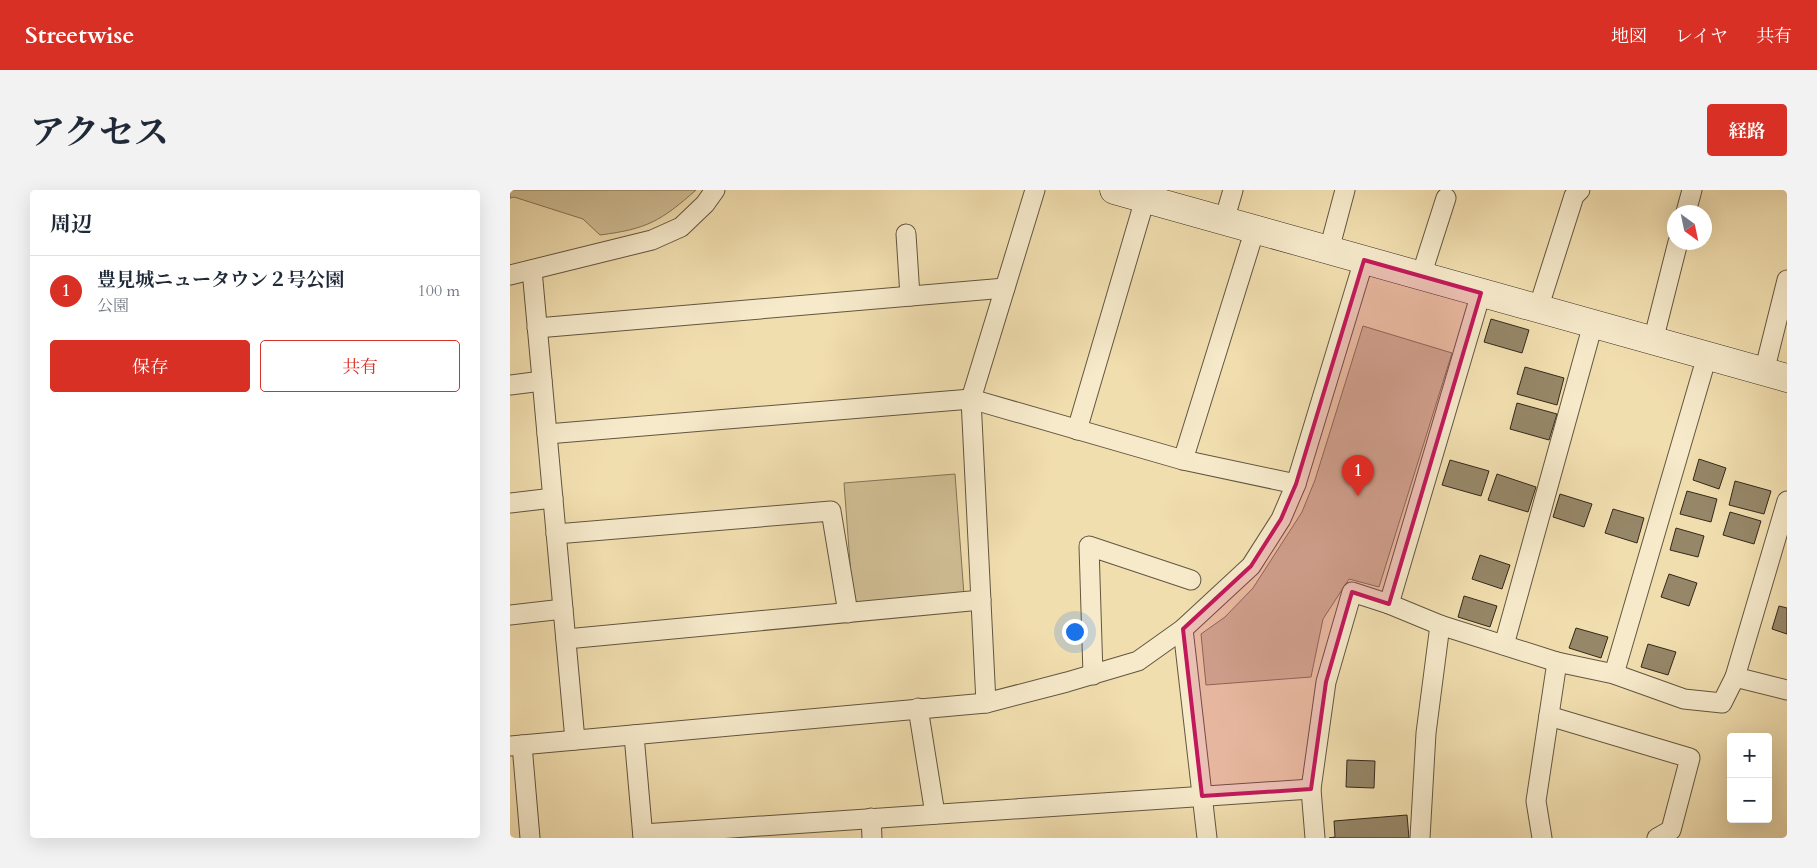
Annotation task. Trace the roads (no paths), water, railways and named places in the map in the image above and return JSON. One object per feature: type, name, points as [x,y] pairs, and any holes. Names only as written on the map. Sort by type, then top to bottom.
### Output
[{"type":"street","points":[[510,275],[652,240],[681,227],[705,204],[716,190]]},
{"type":"street","points":[[986,703],[971,399],[1035,190]]},
{"type":"street","points":[[1116,190],[1776,375],[1787,280]]},
{"type":"street","points":[[1224,220],[1233,190]]},
{"type":"street","points":[[1329,250],[1345,190]]},
{"type":"street","points":[[1538,309],[1574,196],[1580,190]]},
{"type":"street","points":[[1688,205],[1692,190]]},
{"type":"street","points":[[1421,276],[1446,198]]},
{"type":"street","points":[[1077,430],[1145,199]]},
{"type":"street","points":[[1183,460],[1254,229]]},
{"type":"street","points":[[906,234],[910,296]]},
{"type":"street","points":[[1653,341],[1676,250]]},
{"type":"street","points":[[530,838],[516,745],[986,703],[1138,661],[1183,629],[1250,566],[1281,519],[1296,484],[1364,260]]},
{"type":"street","points":[[532,270],[575,740]]},
{"type":"street","points":[[537,328],[1005,288]]},
{"type":"street","points":[[1389,604],[1481,293]]},
{"type":"street","points":[[1504,645],[1593,324]]},
{"type":"street","points":[[1614,674],[1707,356]]},
{"type":"street","points":[[510,385],[542,381]]},
{"type":"street","points":[[547,434],[971,399],[1183,460],[1296,484]]},
{"type":"street","points":[[510,503],[553,498]]},
{"type":"street","points":[[1315,838],[1311,789],[1326,682],[1352,592],[1389,604],[1440,625],[1557,662],[1614,674],[1684,699],[1722,703],[1735,677],[1787,501]]},
{"type":"street","points":[[556,534],[831,511],[848,613]]},
{"type":"street","points":[[1093,674],[1089,546],[1191,580]]},
{"type":"street","points":[[566,640],[981,600]]},
{"type":"street","points":[[510,615],[563,609]]},
{"type":"street","points":[[1420,838],[1426,733],[1440,625]]},
{"type":"street","points":[[1183,629],[1207,838]]},
{"type":"street","points":[[1542,838],[1536,801],[1557,662]]},
{"type":"street","points":[[1735,677],[1787,690]]},
{"type":"street","points":[[918,708],[935,814]]},
{"type":"street","points":[[1549,716],[1690,758],[1671,830],[1657,838]]},
{"type":"street","points":[[634,735],[643,836],[870,818],[1311,789]]},
{"type":"street","points":[[870,818],[872,838]]},
{"type":"place","name":"豊見城ニュータウン２号公園","points":[[1358,496]]}]
